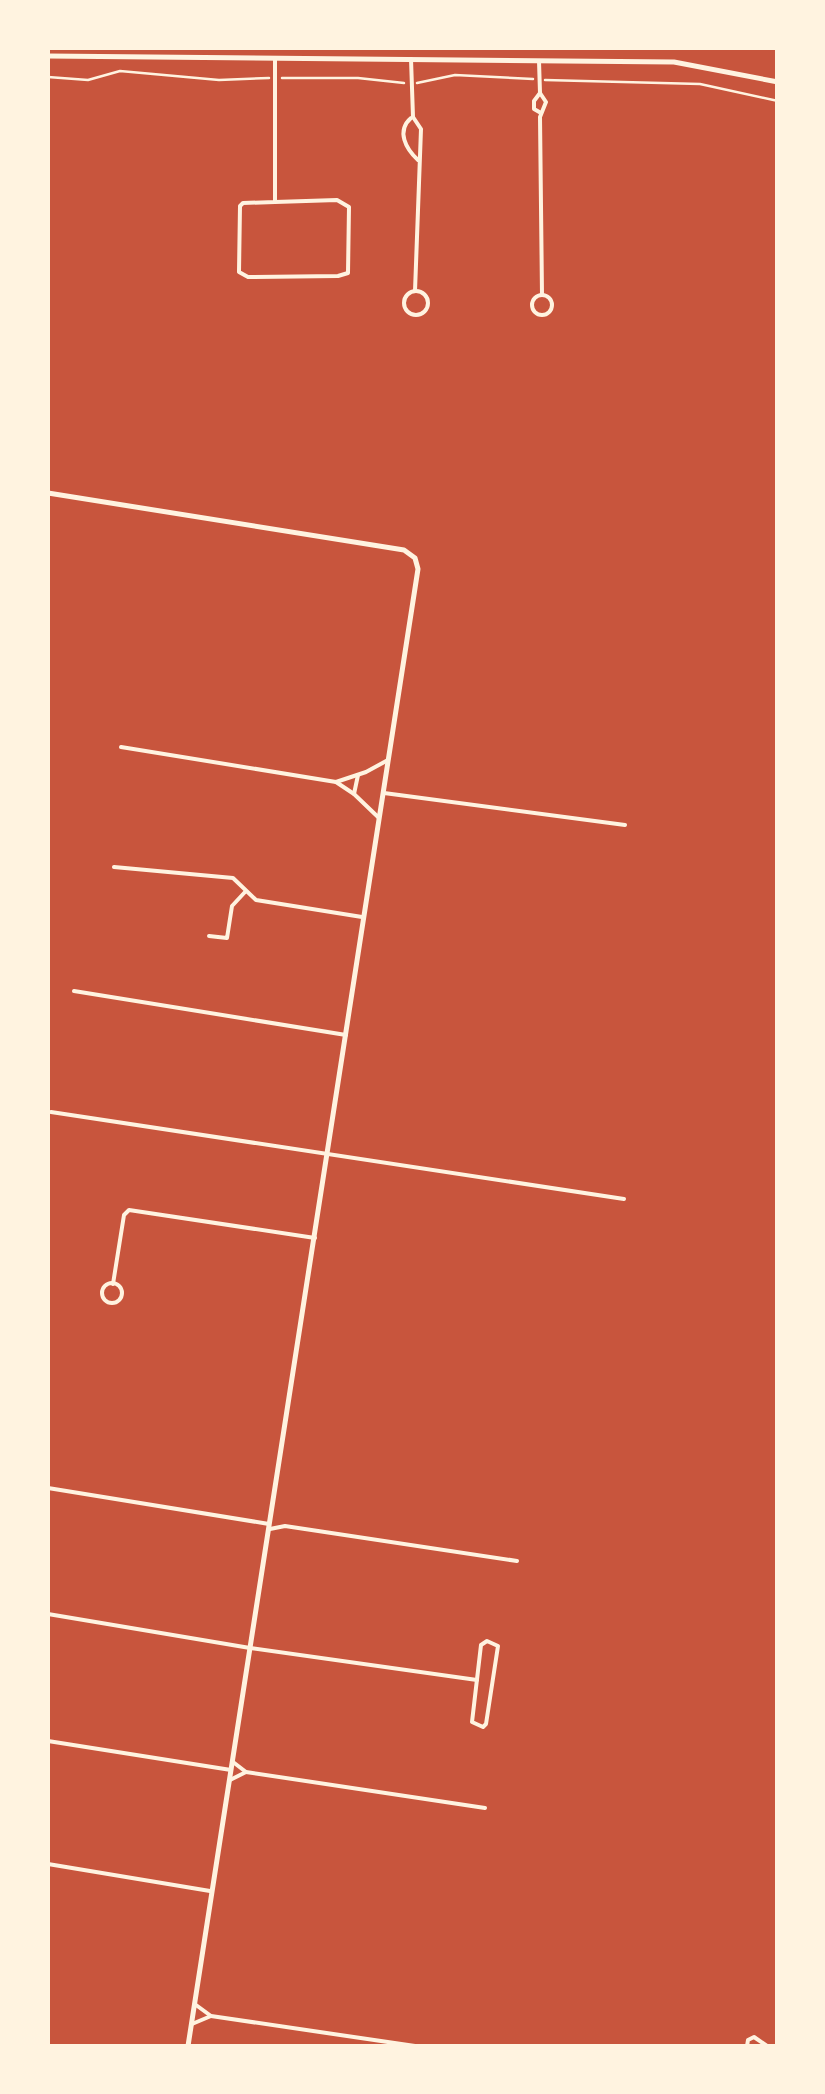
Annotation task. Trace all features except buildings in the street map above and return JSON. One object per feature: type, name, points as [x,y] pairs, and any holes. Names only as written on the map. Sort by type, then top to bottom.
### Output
[{"type":"street","points":[[48,56],[674,62],[778,82]]},
{"type":"street","points":[[275,58],[275,202]]},
{"type":"street","points":[[411,59],[413,117],[421,129],[415,292]]},
{"type":"street","points":[[539,60],[540,93],[546,102],[540,112],[542,294]]},
{"type":"street","points":[[540,93],[534,101],[534,109],[540,112]]},
{"type":"street","points":[[413,117],[404,128],[405,145],[418,160]]},
{"type":"street","points":[[338,200],[349,206],[348,273],[242,276],[238,266],[240,206],[275,202],[338,200]]},
{"type":"street","points":[[415,292],[425,296],[428,303],[426,310],[416,316],[409,314],[404,304],[408,294],[415,292]]},
{"type":"street","points":[[542,294],[550,298],[552,305],[544,315],[534,311],[532,305],[534,298],[542,294]]},
{"type":"street","points":[[48,493],[404,550],[411,554],[418,569],[188,2046]]},
{"type":"street","points":[[120,747],[336,782],[380,820]]},
{"type":"street","points":[[336,782],[390,759]]},
{"type":"street","points":[[354,794],[358,775]]},
{"type":"street","points":[[384,793],[625,825]]},
{"type":"street","points":[[114,867],[234,878],[251,898],[365,918]]},
{"type":"street","points":[[209,936],[226,938],[232,906],[246,890]]},
{"type":"street","points":[[74,991],[346,1035]]},
{"type":"street","points":[[52,1112],[624,1199]]},
{"type":"street","points":[[113,1284],[124,1216],[129,1210],[314,1238]]},
{"type":"street","points":[[48,1488],[517,1560]]},
{"type":"street","points":[[269,1523],[284,1526]]},
{"type":"street","points":[[48,1614],[477,1680]]},
{"type":"street","points":[[482,1642],[496,1642],[483,1727],[472,1722],[477,1680],[482,1642]]},
{"type":"street","points":[[48,1741],[232,1766],[246,1772],[484,1808]]},
{"type":"street","points":[[230,1780],[246,1772]]},
{"type":"street","points":[[48,1864],[213,1892]]},
{"type":"street","points":[[194,2004],[211,2016],[415,2046]]},
{"type":"street","points":[[191,2024],[211,2016]]},
{"type":"street","points":[[747,2046],[754,2037],[764,2046]]}]
